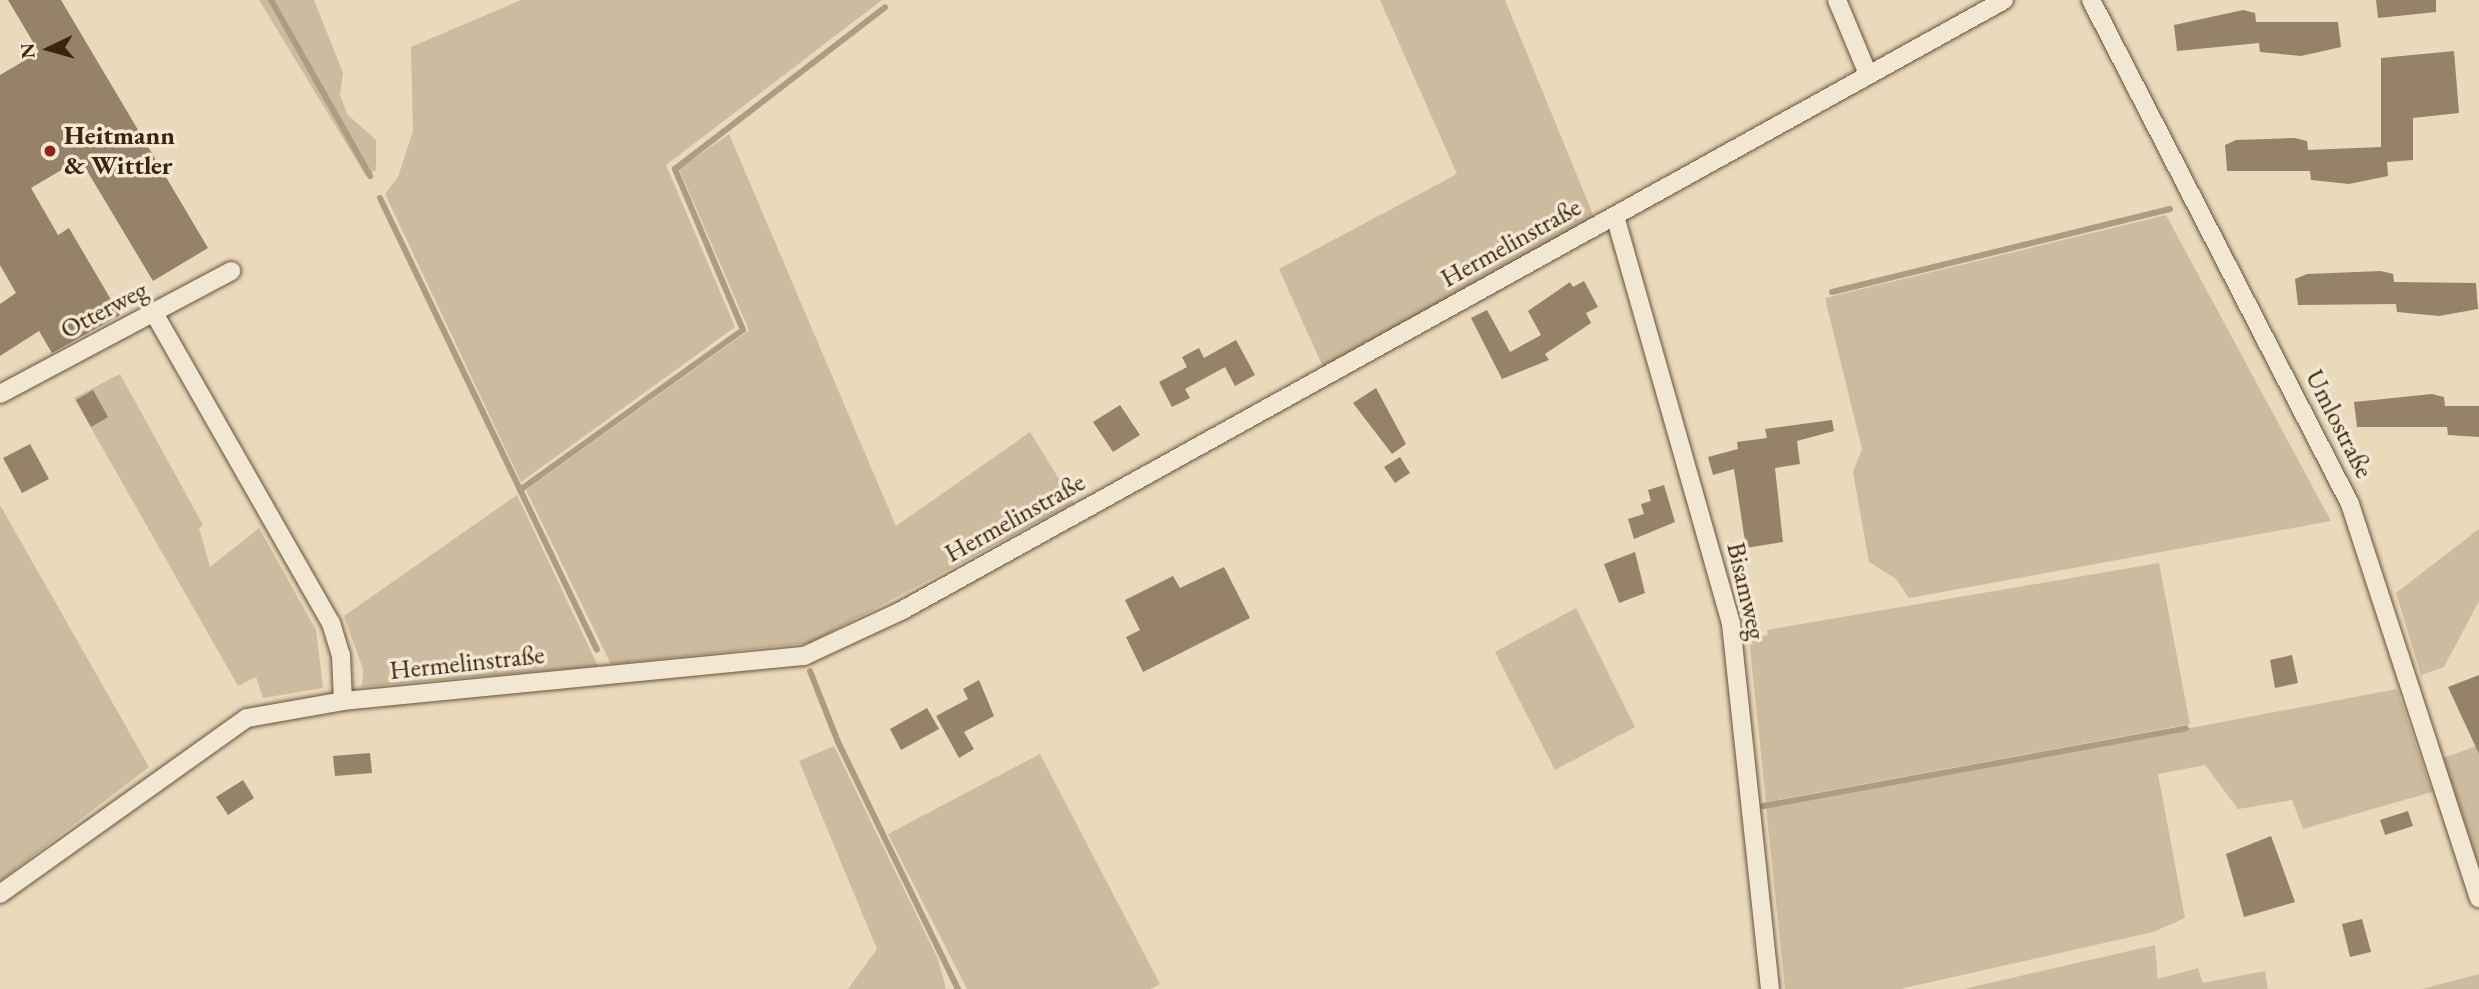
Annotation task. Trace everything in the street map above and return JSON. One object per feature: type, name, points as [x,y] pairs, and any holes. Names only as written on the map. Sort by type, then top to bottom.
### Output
[{"type":"street","points":[[1837,0],[1868,75]]},
{"type":"street","name":"Hermelinstraße","points":[[0,894],[223,731],[247,718],[344,701],[804,656],[901,611],[2004,0]]},
{"type":"street","name":"Umlostraße","points":[[2091,0],[2350,504],[2479,898]]},
{"type":"street","name":"Bisamweg","points":[[1615,216],[1731,624],[1770,989]]},
{"type":"street","name":"Otterweg","points":[[0,394],[231,271]]},
{"type":"street","points":[[154,313],[331,623],[341,656],[344,701]]},
{"type":"shaded area","points":[[259,0],[314,0],[343,73],[340,95],[347,114],[376,140],[376,170],[366,176]]},
{"type":"shaded area","points":[[521,0],[882,0],[666,165],[735,327],[521,482],[385,194],[398,177],[413,131],[411,47]]},
{"type":"shaded area","points":[[1380,0],[1505,0],[1594,217],[1323,367],[1279,269],[1457,174]]},
{"type":"shaded area","points":[[729,134],[896,526],[1030,432],[1074,503],[810,643],[611,664],[526,490],[749,330],[679,169]]},
{"type":"shaded area","points":[[2166,215],[2331,521],[1909,598],[1896,579],[1869,562],[1853,472],[1862,449],[1825,298]]},
{"type":"shaded area","points":[[120,374],[203,525],[199,528],[210,567],[259,528],[316,630],[323,688],[263,698],[256,677],[238,686],[74,398]]},
{"type":"shaded area","points":[[517,495],[598,666],[362,687],[363,669],[344,616]]},
{"type":"shaded area","points":[[0,505],[149,767],[0,881]]},
{"type":"shaded area","points":[[2479,529],[2479,601],[2444,667],[2421,675],[2396,593]]},
{"type":"shaded area","points":[[2159,563],[2190,724],[1766,802],[1749,639],[1768,635],[1767,630]]},
{"type":"shaded area","points":[[1576,608],[1635,727],[1555,770],[1495,652]]},
{"type":"shaded area","points":[[2397,689],[2432,792],[2303,829],[2292,800],[2238,809],[2205,765],[2158,774],[2185,918],[2153,932],[1900,989],[1785,989],[1766,808]]},
{"type":"shaded area","points":[[2479,745],[2479,864],[2443,758]]},
{"type":"shaded area","points":[[834,746],[938,959],[946,989],[848,989],[877,949],[799,761]]},
{"type":"shaded area","points":[[1040,754],[1160,984],[1150,989],[967,989],[888,834]]},
{"type":"shaded area","points":[[2155,945],[2158,979],[2198,968],[2203,983],[2265,971],[2268,989],[1964,989]]},
{"type":"shaded area","points":[[2479,974],[2479,989],[2422,989]]},
{"type":"building","points":[[8,0],[61,0],[208,248],[153,281],[80,159],[31,188],[58,235],[69,228],[120,315],[52,353],[39,331],[0,356],[0,304],[16,293],[0,265],[0,75],[39,52]]},
{"type":"building","points":[[2376,0],[2436,0],[2436,12],[2378,18]]},
{"type":"building","points":[[2243,10],[2255,13],[2256,22],[2338,22],[2341,47],[2301,56],[2260,52],[2259,43],[2177,51],[2174,25]]},
{"type":"building","points":[[2454,51],[2459,113],[2413,118],[2413,160],[2387,162],[2388,176],[2349,184],[2311,180],[2310,171],[2227,171],[2225,145],[2236,140],[2295,138],[2307,141],[2308,150],[2381,147],[2381,58]]},
{"type":"building","points":[[2381,271],[2393,274],[2394,282],[2476,283],[2478,309],[2439,316],[2397,312],[2396,304],[2298,305],[2295,279],[2307,274]]},
{"type":"building","points":[[1584,281],[1598,307],[1586,313],[1591,323],[1545,354],[1549,360],[1502,379],[1471,318],[1487,310],[1510,352],[1541,335],[1528,311],[1570,282],[1573,287]]},
{"type":"building","points":[[1236,340],[1255,375],[1235,386],[1225,367],[1185,389],[1190,398],[1172,407],[1159,382],[1187,367],[1182,357],[1199,348],[1204,358]]},
{"type":"building","points":[[1376,388],[1406,444],[1392,454],[1353,403]]},
{"type":"building","points":[[93,390],[108,417],[91,427],[76,400]]},
{"type":"building","points":[[2432,394],[2444,397],[2445,406],[2479,406],[2479,437],[2448,435],[2447,427],[2357,427],[2354,402]]},
{"type":"building","points":[[1120,405],[1140,435],[1113,452],[1093,422]]},
{"type":"building","points":[[1832,420],[1834,431],[1797,441],[1800,464],[1775,468],[1783,542],[1746,548],[1734,469],[1713,475],[1708,457],[1738,449],[1737,442],[1767,438],[1765,429]]},
{"type":"building","points":[[30,444],[49,479],[22,493],[3,458]]},
{"type":"building","points":[[1400,457],[1410,473],[1395,483],[1384,467]]},
{"type":"building","points":[[1664,485],[1675,522],[1634,539],[1628,519],[1644,514],[1641,504],[1651,501],[1648,490]]},
{"type":"building","points":[[1635,552],[1645,593],[1619,603],[1604,564]]},
{"type":"building","points":[[1224,567],[1250,618],[1143,672],[1126,637],[1140,630],[1125,600],[1173,576],[1180,588]]},
{"type":"building","points":[[2292,655],[2298,683],[2275,688],[2270,660]]},
{"type":"building","points":[[2479,675],[2479,754],[2448,687]]},
{"type":"building","points":[[979,680],[994,716],[964,732],[974,749],[959,758],[936,716],[968,699],[963,689]]},
{"type":"building","points":[[927,708],[939,729],[901,750],[890,729]]},
{"type":"building","points":[[370,753],[372,773],[335,776],[333,756]]},
{"type":"building","points":[[243,780],[254,798],[228,815],[216,797]]},
{"type":"building","points":[[2408,811],[2413,826],[2385,835],[2380,820]]},
{"type":"building","points":[[2271,836],[2295,902],[2244,917],[2226,854]]},
{"type":"building","points":[[2362,919],[2371,952],[2350,957],[2342,924]]},
{"type":"waterway","points":[[271,0],[370,176]]},
{"type":"waterway","points":[[520,490],[743,330],[675,169],[885,7]]},
{"type":"waterway","points":[[380,198],[597,650]]},
{"type":"waterway","points":[[1832,292],[2170,209]]},
{"type":"waterway","points":[[810,671],[838,742],[958,989]]},
{"type":"waterway","points":[[1763,806],[2186,728]]},
{"type":"place","name":"Heitmann & Wittler","points":[[50,151]]}]
